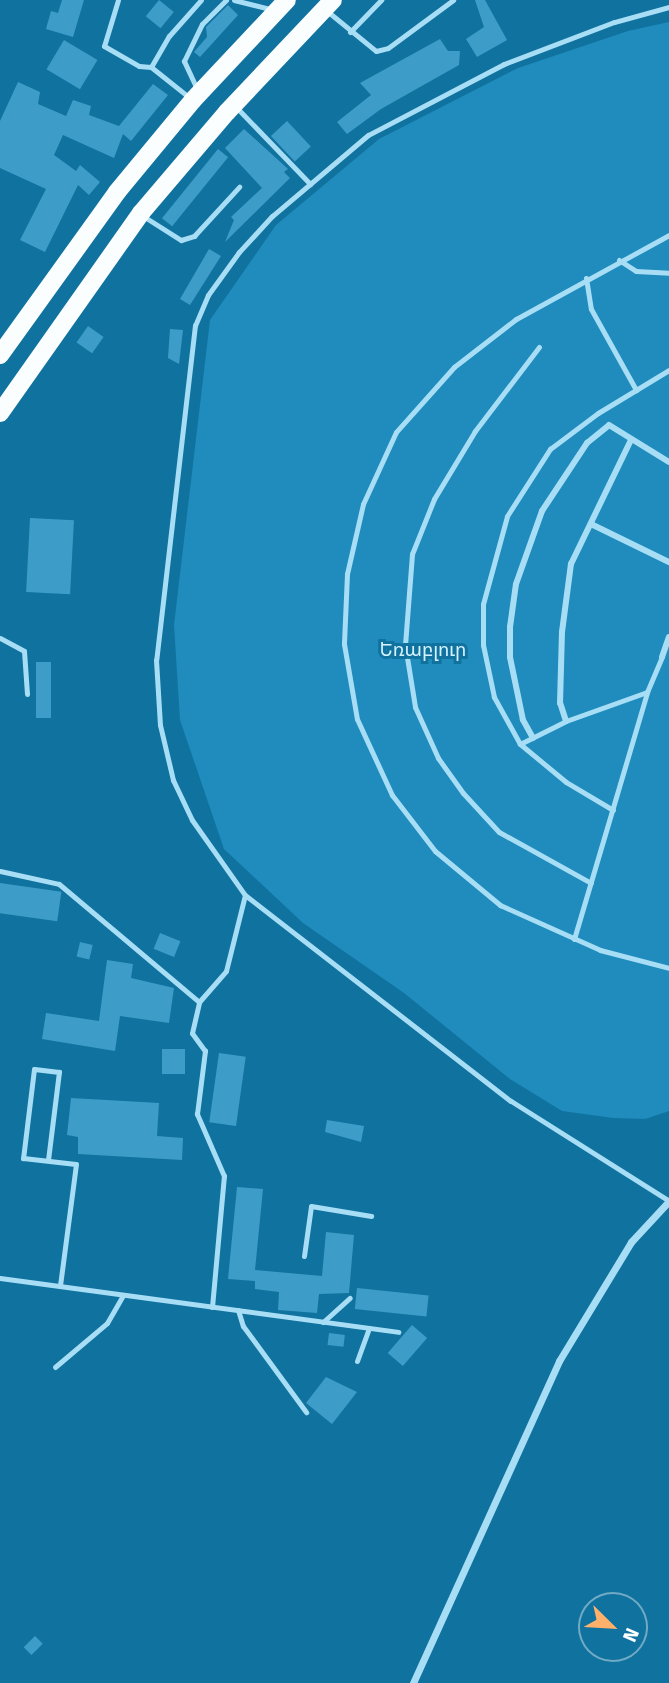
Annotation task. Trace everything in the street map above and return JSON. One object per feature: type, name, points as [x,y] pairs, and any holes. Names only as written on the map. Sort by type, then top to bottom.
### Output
[{"type":"highway","points":[[0,413],[141,214],[233,105],[329,4]]},
{"type":"highway","points":[[0,355],[117,192],[196,97],[282,6]]},
{"type":"street","points":[[533,738],[523,720],[510,657],[516,584],[542,511],[587,443],[609,425],[669,461]]},
{"type":"street","points":[[566,721],[560,703],[562,632],[571,564],[593,525],[631,440]]},
{"type":"street","points":[[593,525],[669,562]]},
{"type":"street","points":[[662,657],[669,637]]},
{"type":"street","points":[[413,1683],[559,1361],[631,1242],[669,1201]]},
{"type":"lane","points":[[118,0],[104,46],[139,66],[151,67],[196,97]]},
{"type":"lane","points":[[151,67],[169,36],[201,0]]},
{"type":"lane","points":[[196,97],[184,61],[202,24],[226,0]]},
{"type":"lane","points":[[234,0],[282,6]]},
{"type":"lane","points":[[350,32],[381,0]]},
{"type":"lane","points":[[329,4],[350,32],[376,51],[388,48],[453,0]]},
{"type":"lane","points":[[669,7],[614,22],[504,64],[368,135],[310,184],[239,252],[200,310],[156,660],[160,725],[173,780],[192,820],[245,895],[501,1094],[669,1201]]},
{"type":"lane","points":[[233,105],[310,184]]},
{"type":"lane","points":[[141,214],[150,224],[181,240],[194,236],[239,187]]},
{"type":"lane","points":[[669,235],[586,278],[516,319],[454,367],[396,432],[363,504],[347,574],[344,644],[363,732],[392,795],[435,851],[500,905],[575,939],[669,968]]},
{"type":"lane","points":[[619,260],[636,271],[669,273]]},
{"type":"lane","points":[[586,278],[591,309],[636,390]]},
{"type":"lane","points":[[538,347],[475,431],[434,499],[412,554],[405,645],[415,707],[438,758],[463,793],[499,832],[591,883]]},
{"type":"lane","points":[[612,810],[566,782],[520,744],[494,697],[483,645],[483,604],[493,555],[507,516],[550,449],[669,370]]},
{"type":"lane","points":[[0,638],[24,651],[27,694]]},
{"type":"lane","points":[[575,939],[647,692],[662,657]]},
{"type":"lane","points":[[520,744],[566,721],[647,692]]},
{"type":"lane","points":[[0,871],[59,884],[199,1002]]},
{"type":"lane","points":[[212,1307],[224,1176],[197,1114],[205,1051],[192,1033],[199,1002],[226,971],[245,895]]},
{"type":"lane","points":[[48,1160],[59,1072],[34,1069],[23,1157],[76,1164],[60,1286]]},
{"type":"lane","points":[[304,1256],[311,1206],[371,1216]]},
{"type":"lane","points":[[0,1279],[398,1332]]},
{"type":"lane","points":[[55,1367],[107,1323],[124,1295]]},
{"type":"lane","points":[[323,1322],[350,1298]]},
{"type":"lane","points":[[238,1310],[243,1326],[306,1412]]},
{"type":"lane","points":[[357,1361],[369,1328]]},
{"type":"green space","name":"Եռաբլուր","points":[[669,22],[669,1111],[645,1119],[613,1118],[562,1111],[510,1079],[404,993],[303,923],[224,849],[180,720],[174,625],[210,320],[276,225],[379,139],[518,68],[628,31]]},
{"type":"building","points":[[62,0],[84,0],[73,37],[46,29],[51,11],[58,13]]},
{"type":"building","points":[[159,0],[174,12],[161,28],[146,16]]},
{"type":"building","points":[[475,0],[485,0],[507,40],[477,57],[466,39],[484,27]]},
{"type":"building","points":[[228,5],[238,15],[200,57],[194,52],[207,37],[206,27]]},
{"type":"building","points":[[440,39],[448,51],[460,51],[459,65],[381,109],[347,134],[337,122],[371,95],[360,83]]},
{"type":"building","points":[[64,40],[97,60],[80,89],[46,69]]},
{"type":"building","points":[[18,82],[40,92],[38,104],[66,116],[73,100],[91,106],[89,115],[119,126],[153,84],[168,95],[131,141],[123,134],[114,158],[63,135],[54,155],[76,171],[80,165],[100,182],[89,195],[78,185],[45,252],[20,240],[46,189],[0,168],[0,121]]},
{"type":"building","points":[[287,121],[311,147],[295,162],[271,136]]},
{"type":"building","points":[[244,129],[288,169],[284,172],[290,178],[225,242],[234,220],[231,217],[262,188],[225,148]]},
{"type":"building","points":[[218,149],[228,157],[172,226],[162,218]]},
{"type":"building","points":[[209,249],[221,256],[190,305],[180,299]]},
{"type":"building","points":[[88,326],[104,337],[92,353],[77,342]]},
{"type":"building","points":[[170,329],[183,330],[179,364],[168,358]]},
{"type":"building","points":[[30,518],[74,520],[70,594],[26,592]]},
{"type":"building","points":[[36,662],[51,662],[51,718],[36,718]]},
{"type":"building","points":[[0,883],[61,892],[57,921],[0,913]]},
{"type":"building","points":[[160,933],[180,941],[174,957],[154,949]]},
{"type":"building","points":[[80,942],[93,945],[89,960],[77,957]]},
{"type":"building","points":[[107,960],[133,964],[131,978],[174,988],[169,1023],[120,1016],[115,1051],[42,1039],[46,1013],[99,1021]]},
{"type":"building","points":[[162,1049],[185,1049],[185,1074],[162,1074]]},
{"type":"building","points":[[219,1053],[246,1057],[236,1126],[209,1122]]},
{"type":"building","points":[[71,1098],[159,1103],[157,1136],[183,1138],[182,1160],[78,1154],[78,1137],[67,1135]]},
{"type":"building","points":[[327,1120],[364,1126],[361,1142],[325,1132]]},
{"type":"building","points":[[237,1187],[263,1189],[255,1270],[322,1276],[326,1232],[354,1235],[349,1293],[319,1294],[317,1313],[278,1310],[279,1292],[255,1289],[255,1281],[228,1279]]},
{"type":"building","points":[[357,1288],[429,1296],[426,1316],[355,1309]]},
{"type":"building","points":[[412,1325],[427,1338],[403,1366],[388,1353]]},
{"type":"building","points":[[329,1333],[345,1335],[343,1347],[328,1345]]},
{"type":"building","points":[[326,1377],[357,1392],[332,1424],[306,1403]]},
{"type":"building","points":[[35,1636],[43,1644],[31,1655],[24,1647]]}]
